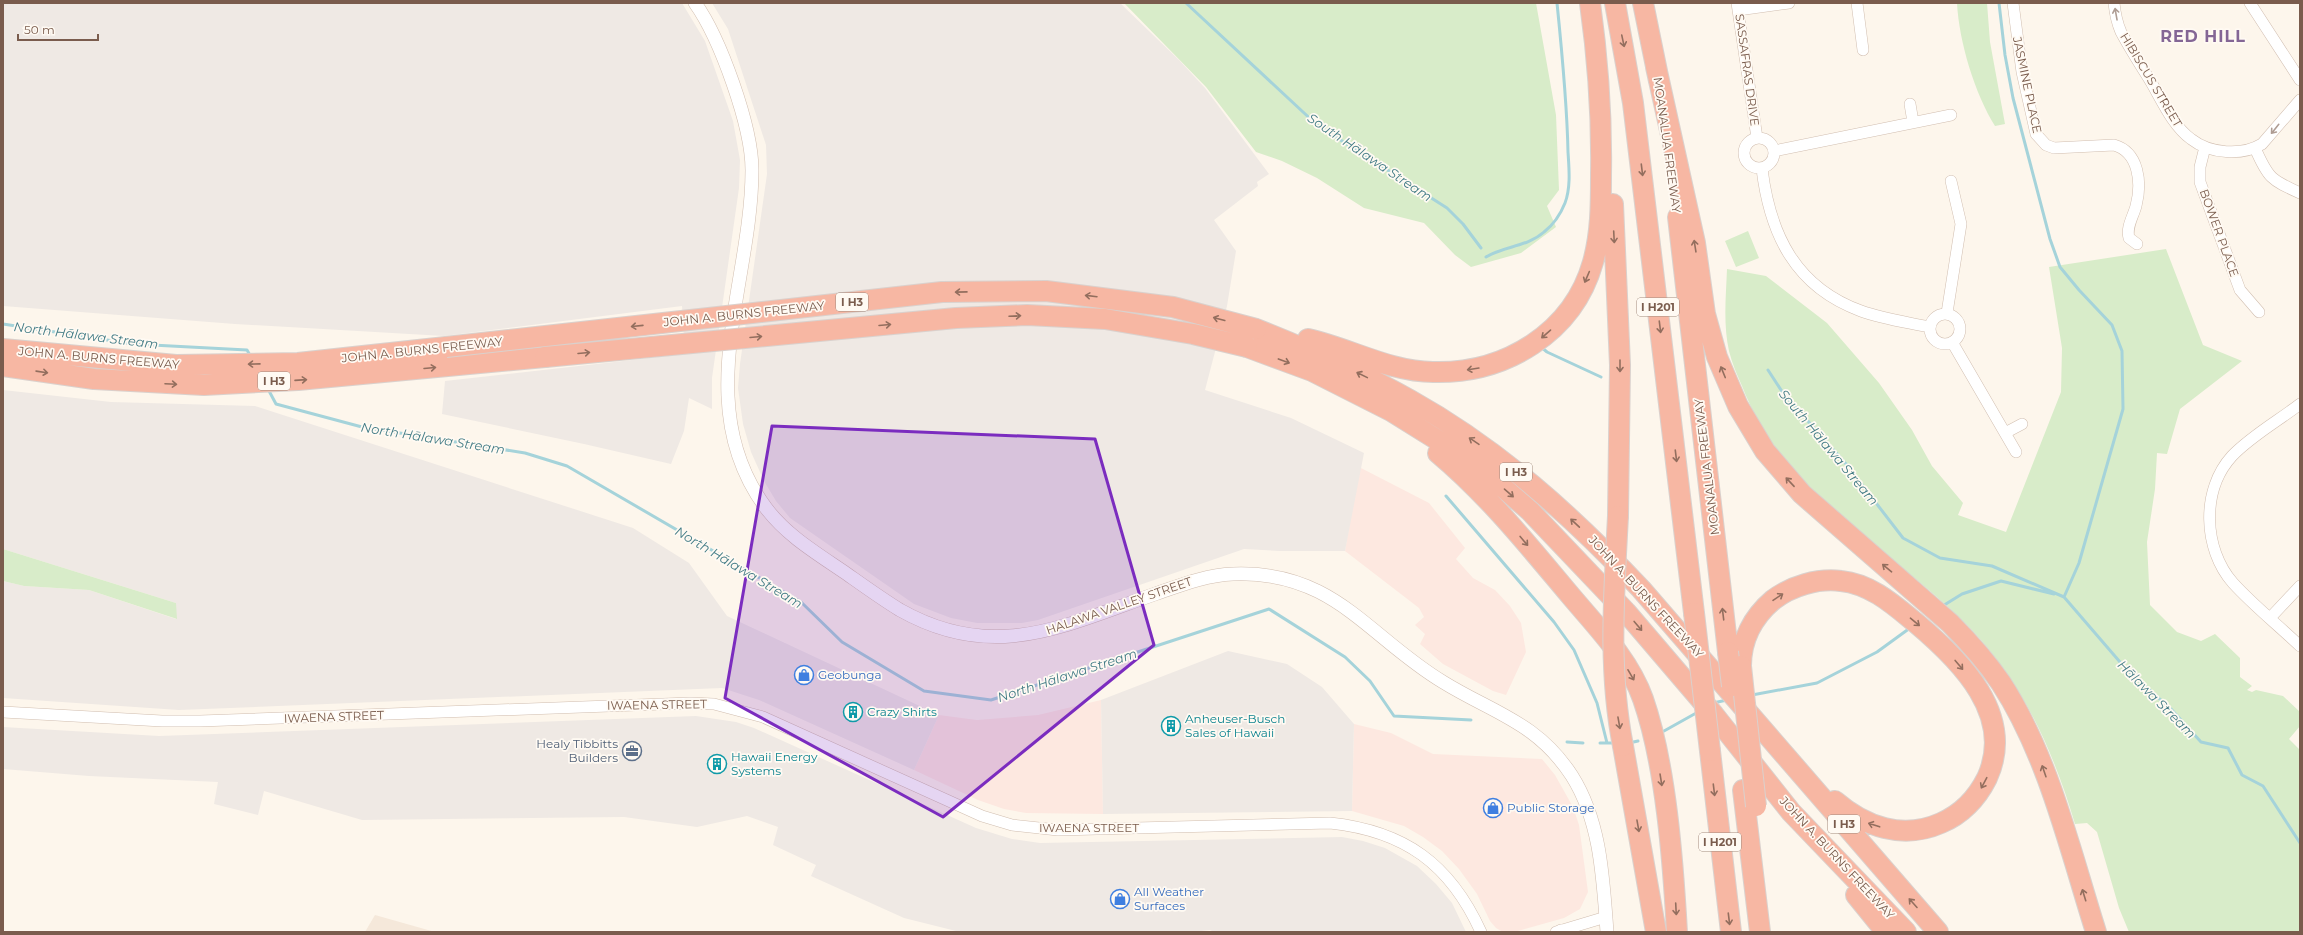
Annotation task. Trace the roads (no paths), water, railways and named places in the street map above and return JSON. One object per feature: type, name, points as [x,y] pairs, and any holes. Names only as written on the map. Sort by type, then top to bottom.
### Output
[{"type":"highway","points":[[1256,329],[1319,342],[1400,367],[1427,372],[1449,372],[1481,368],[1510,358],[1540,340],[1572,305],[1588,278],[1593,263],[1601,216],[1602,133],[1600,86],[1591,3]]},
{"type":"highway","points":[[1591,3],[1608,118],[1620,365],[1618,516],[1612,661],[1614,693],[1656,932]]},
{"type":"highway","name":"I H201","points":[[1615,3],[1625,49],[1638,142],[1731,932]]},
{"type":"highway","name":"MOANALUA FREEWAY","points":[[1643,3],[1656,67],[1670,156],[1734,659],[1743,790],[1760,925]]},
{"type":"highway","points":[[1656,67],[1695,243],[1705,314],[1717,357],[1738,406],[1765,451],[1802,494],[1950,622],[1988,665],[2014,705],[2027,730],[2054,802],[2096,932]]},
{"type":"highway","name":"JOHN A. BURNS FREEWAY","points":[[3,349],[176,365],[298,363],[942,292],[1046,291],[1173,307],[1256,329],[1321,356],[1411,400],[1495,455],[1534,486],[1605,551],[1725,684],[1938,932]]},
{"type":"highway","name":"JOHN A. BURNS FREEWAY","points":[[3,366],[94,380],[204,385],[382,372],[956,318],[1027,315],[1105,319],[1193,334],[1247,347],[1312,371],[1347,387],[1391,411],[1460,454],[1490,476],[1530,511],[1626,612],[1714,715],[1791,812],[1906,932]]},
{"type":"highway","points":[[1347,387],[1430,446],[1482,492],[1615,650],[1633,678],[1643,698],[1654,741],[1664,802],[1677,932]]},
{"type":"highway","points":[[1756,720],[1834,801],[1859,820],[1873,825],[1903,831],[1934,827],[1946,821],[1969,805],[1984,784],[1993,759],[1995,731],[1985,700],[1974,682],[1947,650],[1898,607],[1873,591],[1852,583],[1831,580],[1804,584],[1779,596],[1758,616],[1734,659],[1756,806],[1760,925]]},
{"type":"highway","points":[[1791,812],[1886,932]]},
{"type":"street","name":"HALAWA VALLEY STREET","points":[[695,3],[709,26],[719,49],[746,128],[752,156],[751,193],[728,362],[728,409],[737,453],[745,474],[763,504],[783,527],[896,608],[942,630],[974,636],[1008,637],[1050,630],[1184,584],[1217,575],[1244,574],[1283,578],[1303,584],[1343,605],[1443,683],[1515,720],[1554,752],[1580,789],[1593,824],[1598,850],[1607,932]]},
{"type":"street","points":[[1737,6],[1789,3]]},
{"type":"street","points":[[1857,3],[1863,50]]},
{"type":"street","name":"JASMINE PLACE","points":[[2013,3],[2022,72],[2036,134],[2046,145],[2054,148],[2114,145],[2122,147],[2129,153],[2137,168],[2138,194],[2127,232],[2128,238],[2137,244]]},
{"type":"street","name":"HIBISCUS STREET","points":[[2114,3],[2121,32],[2175,121],[2190,139],[2205,147],[2228,152],[2245,151],[2255,148]]},
{"type":"street","points":[[2250,3],[2300,80]]},
{"type":"street","name":"SASSAFRAS DRIVE","points":[[1737,6],[1757,138]]},
{"type":"street","points":[[2300,100],[2262,144],[2255,148],[2265,172],[2277,183],[2300,193]]},
{"type":"street","points":[[1910,104],[1913,122]]},
{"type":"street","points":[[1929,326],[1890,319],[1859,310],[1831,295],[1806,275],[1786,251],[1774,227],[1765,194],[1762,169],[1773,160],[1774,151],[1951,115]]},
{"type":"street","name":"SASSAFRAS DRIVE","points":[[1762,169],[1748,164],[1744,156],[1748,142],[1757,138],[1766,140],[1774,151]]},
{"type":"street","name":"BOWER PLACE","points":[[2205,147],[2200,167],[2200,182],[2240,290],[2259,312]]},
{"type":"street","points":[[1946,313],[1961,224],[1961,216],[1951,181]]},
{"type":"street","points":[[1946,313],[1955,317],[1960,326],[1959,335],[1952,342],[1938,343],[1931,336],[1929,326],[1937,315],[1946,313]]},
{"type":"street","points":[[1952,342],[2016,452]]},
{"type":"street","points":[[2300,404],[2232,457],[2220,476],[2211,501],[2210,525],[2212,539],[2223,567],[2233,582],[2300,646]]},
{"type":"street","points":[[2005,433],[2022,424]]},
{"type":"street","points":[[2270,618],[2300,586]]},
{"type":"street","name":"IWAENA STREET","points":[[3,712],[162,721],[200,721],[690,703],[714,704],[763,717],[982,816],[1012,825],[1058,830],[1330,823],[1364,828],[1406,844],[1423,855],[1442,871],[1459,890],[1481,932]]},
{"type":"street","points":[[1560,932],[1606,917]]},
{"type":"waterway","name":"South Hālawa Stream","points":[[1186,3],[1317,125],[1447,208],[1463,224],[1481,248]]},
{"type":"waterway","points":[[1486,257],[1493,253],[1530,241],[1544,232],[1551,226],[1559,215],[1567,197],[1569,178],[1567,115],[1557,3]]},
{"type":"waterway","points":[[1999,3],[2005,55],[2013,98],[2050,239],[2060,267],[2079,290],[2112,325],[2122,351],[2123,409],[2079,563],[2064,597]]},
{"type":"waterway","name":"North Hālawa Stream","points":[[3,324],[133,344],[247,350],[251,357]]},
{"type":"waterway","name":"South Hālawa Stream","points":[[1540,346],[1547,352],[1601,377]]},
{"type":"waterway","name":"North Hālawa Stream","points":[[1768,370],[1783,393],[1846,464],[1903,538],[1940,558],[1992,566],[2064,597],[2126,669],[2171,709],[2201,742],[2228,748],[2242,775],[2263,786],[2300,843]]},
{"type":"waterway","name":"North Hālawa Stream","points":[[268,389],[276,404],[362,427],[525,453],[567,466],[801,602],[842,642],[924,691],[991,700],[1269,609],[1345,657],[1370,681],[1394,716],[1471,720]]},
{"type":"waterway","points":[[1446,496],[1554,622],[1574,650],[1597,703],[1607,743]]},
{"type":"waterway","name":"North Hālawa Stream","points":[[1941,607],[1962,594],[2001,581],[2054,594]]},
{"type":"waterway","name":"North Hālawa Stream","points":[[1752,695],[1817,683],[1877,652],[1910,628]]},
{"type":"waterway","name":"North Hālawa Stream","points":[[1713,703],[1727,700]]},
{"type":"waterway","name":"North Hālawa Stream","points":[[1664,731],[1698,712]]},
{"type":"waterway","name":"North Hālawa Stream","points":[[1629,743],[1638,741]]},
{"type":"waterway","name":"North Hālawa Stream","points":[[1567,742],[1583,743]]},
{"type":"waterway","name":"North Hālawa Stream","points":[[1600,743],[1616,743]]},
{"type":"place","name":"Geobunga","points":[[804,675]]},
{"type":"place","name":"Crazy Shirts","points":[[853,712]]},
{"type":"place","name":"Anheuser-Busch Sales of Hawaii","points":[[1171,726]]},
{"type":"place","name":"Healy Tibbitts Builders","points":[[632,751]]},
{"type":"place","name":"Hawaii Energy Systems","points":[[717,764]]},
{"type":"place","name":"Public Storage","points":[[1493,808]]},
{"type":"place","name":"All Weather Surfaces","points":[[1120,899]]},
{"type":"district","name":"RED HILL","points":[[2203,36]]},
{"type":"water label","name":"Hālawa Stream","points":[[2157,699]]}]
